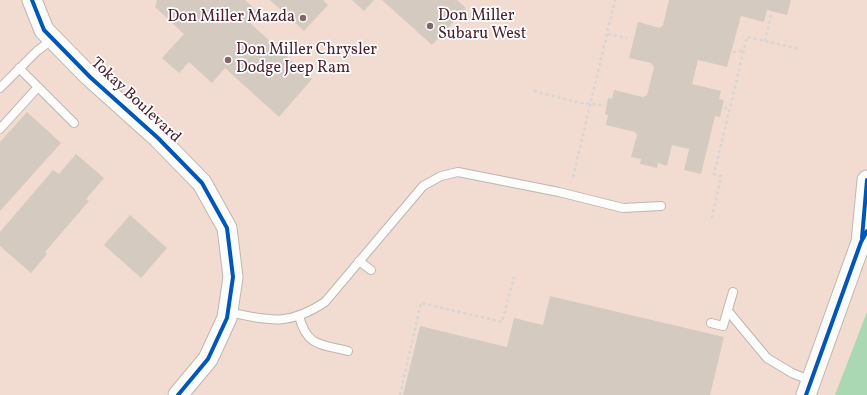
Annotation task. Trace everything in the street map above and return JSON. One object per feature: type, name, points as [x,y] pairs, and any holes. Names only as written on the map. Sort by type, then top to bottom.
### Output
[{"type":"street","name":"Tokay Boulevard","points":[[32,0],[44,30],[90,77],[158,138],[202,183],[227,228],[233,277],[228,312],[208,359],[178,395]]},
{"type":"street","points":[[809,388],[864,236],[867,180]]},
{"type":"lane","points":[[0,88],[36,51],[53,39]]},
{"type":"lane","points":[[19,68],[74,123]]},
{"type":"lane","points":[[0,129],[38,87]]},
{"type":"lane","points":[[228,312],[267,320],[281,320],[299,316],[311,311],[325,302],[423,186],[441,176],[458,172],[545,189],[623,208],[661,206]]},
{"type":"lane","points":[[359,261],[371,270]]},
{"type":"lane","points":[[711,323],[723,326],[733,292]]},
{"type":"lane","points":[[728,310],[767,358],[792,373],[809,388]]},
{"type":"lane","points":[[299,316],[305,334],[312,341],[348,351]]},
{"type":"path","points":[[573,177],[615,0]]},
{"type":"path","points":[[765,40],[772,11]]},
{"type":"path","points":[[608,34],[627,38]]},
{"type":"path","points":[[712,218],[721,176],[714,174],[747,36],[800,49]]},
{"type":"path","points":[[733,52],[743,51]]},
{"type":"path","points":[[534,91],[605,106]]},
{"type":"path","points":[[724,108],[729,109]]},
{"type":"path","points":[[400,395],[421,303],[502,322],[514,277]]},
{"type":"shaded area","points":[[0,0],[867,0],[867,395],[0,395]]},
{"type":"green space","points":[[867,312],[867,395],[835,395]]},
{"type":"building","name":"Don Miller Chrysler Dodge Jeep Ram","points":[[157,0],[245,0],[260,14],[251,24],[312,79],[279,117],[225,68],[212,83],[189,62],[179,73],[162,58],[184,34],[155,7]]},
{"type":"building","name":"Don Miller Mazda","points":[[270,0],[323,0],[328,5],[304,31]]},
{"type":"building","points":[[352,0],[374,0],[364,11]]},
{"type":"building","name":"Don Miller Subaru West","points":[[382,0],[457,0],[466,8],[432,45]]},
{"type":"building","points":[[669,0],[791,0],[787,15],[767,10],[764,22],[741,16],[727,67],[698,60],[692,84],[721,91],[719,99],[724,100],[720,117],[715,116],[701,174],[684,170],[689,149],[672,145],[667,166],[658,163],[657,168],[640,164],[641,159],[631,157],[637,135],[635,132],[606,125],[608,115],[605,114],[608,98],[612,99],[614,90],[643,97],[647,95],[654,67],[651,63],[629,58],[638,22],[660,28],[663,25]]},
{"type":"building","points":[[27,112],[61,143],[0,211],[0,142]]},
{"type":"building","points":[[76,154],[104,178],[86,199],[89,201],[45,252],[47,254],[31,273],[0,246],[0,232],[53,170],[59,174]]},
{"type":"building","points":[[130,215],[167,248],[141,278],[104,245]]},
{"type":"building","points":[[550,296],[724,337],[710,395],[403,395],[420,326],[507,347],[514,318],[543,325]]},
{"type":"cycle path","points":[[32,0],[44,30],[90,77],[158,138],[202,183],[227,228],[233,277],[227,318],[208,359],[178,395]]},
{"type":"cycle path","points":[[862,238],[867,180]]},
{"type":"cycle path","points":[[806,395],[861,242],[867,231]]},
{"type":"place","name":"Don Miller Mazda","points":[[303,18]]},
{"type":"place","name":"Don Miller Subaru West","points":[[430,26]]},
{"type":"place","name":"Don Miller Chrysler Dodge Jeep Ram","points":[[228,60]]}]
